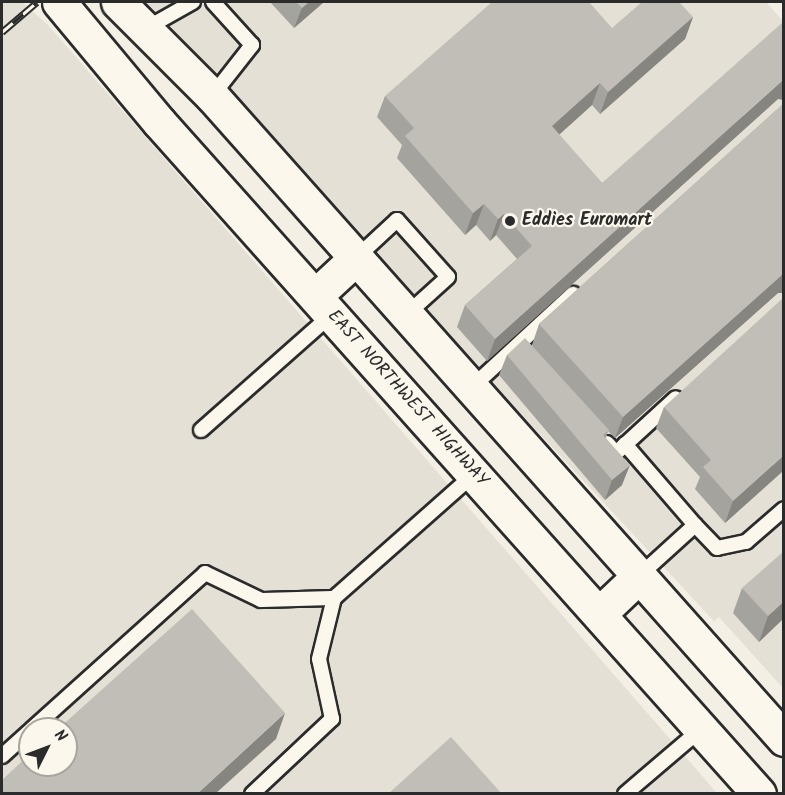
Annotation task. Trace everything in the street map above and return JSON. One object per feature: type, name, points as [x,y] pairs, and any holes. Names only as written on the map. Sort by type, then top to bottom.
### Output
[{"type":"main road","name":"EAST NORTHWEST HIGHWAY","points":[[59,2],[323,305],[759,794]]},
{"type":"main road","points":[[118,2],[212,96],[639,576],[782,733]]},
{"type":"main road","points":[[323,305],[356,258]]},
{"type":"main road","points":[[599,614],[639,576]]},
{"type":"lane","points":[[145,29],[193,2]]},
{"type":"lane","points":[[212,96],[252,45],[213,2]]},
{"type":"lane","points":[[356,258],[397,220],[448,277],[406,315]]},
{"type":"lane","points":[[471,388],[588,280]]},
{"type":"lane","points":[[201,430],[323,305]]},
{"type":"lane","points":[[518,343],[533,360]]},
{"type":"lane","points":[[594,428],[616,453],[687,388]]},
{"type":"lane","points":[[626,444],[717,548],[746,542],[783,509]]},
{"type":"lane","points":[[252,794],[332,719],[319,659],[334,598],[474,474]]},
{"type":"lane","points":[[639,576],[695,525]]},
{"type":"lane","points":[[45,717],[205,573],[261,600],[334,598]]},
{"type":"lane","points":[[625,794],[701,729]]},
{"type":"lane","points":[[2,756],[18,742]]},
{"type":"shaded area","points":[[2,2],[22,2],[48,25],[717,793],[2,794]]},
{"type":"shaded area","points":[[137,2],[766,2],[784,22],[783,688],[719,617],[714,621]]},
{"type":"building","points":[[296,2],[309,2],[302,8]]},
{"type":"building","points":[[492,2],[589,2],[612,28],[642,2],[679,2],[693,17],[608,92],[600,83],[552,126],[602,183],[783,22],[783,80],[495,339],[465,305],[532,246],[504,214],[498,219],[484,204],[473,213],[405,136],[414,128],[385,96]]},
{"type":"building","points":[[783,104],[783,274],[623,417],[539,324]]},
{"type":"building","points":[[783,298],[783,456],[733,501],[703,467],[711,460],[664,407]]},
{"type":"building","points":[[525,338],[609,430],[603,435],[630,465],[612,480],[507,355]]},
{"type":"building","points":[[783,552],[783,602],[768,616],[742,588]]},
{"type":"building","points":[[192,609],[285,713],[197,794],[2,794],[2,780],[18,765],[18,777],[78,777],[78,717],[71,717]]},
{"type":"building","points":[[451,737],[502,794],[388,794]]},
{"type":"railway","points":[[2,32],[37,2]]},
{"type":"place","name":"Eddies Euromart","points":[[510,221]]}]
